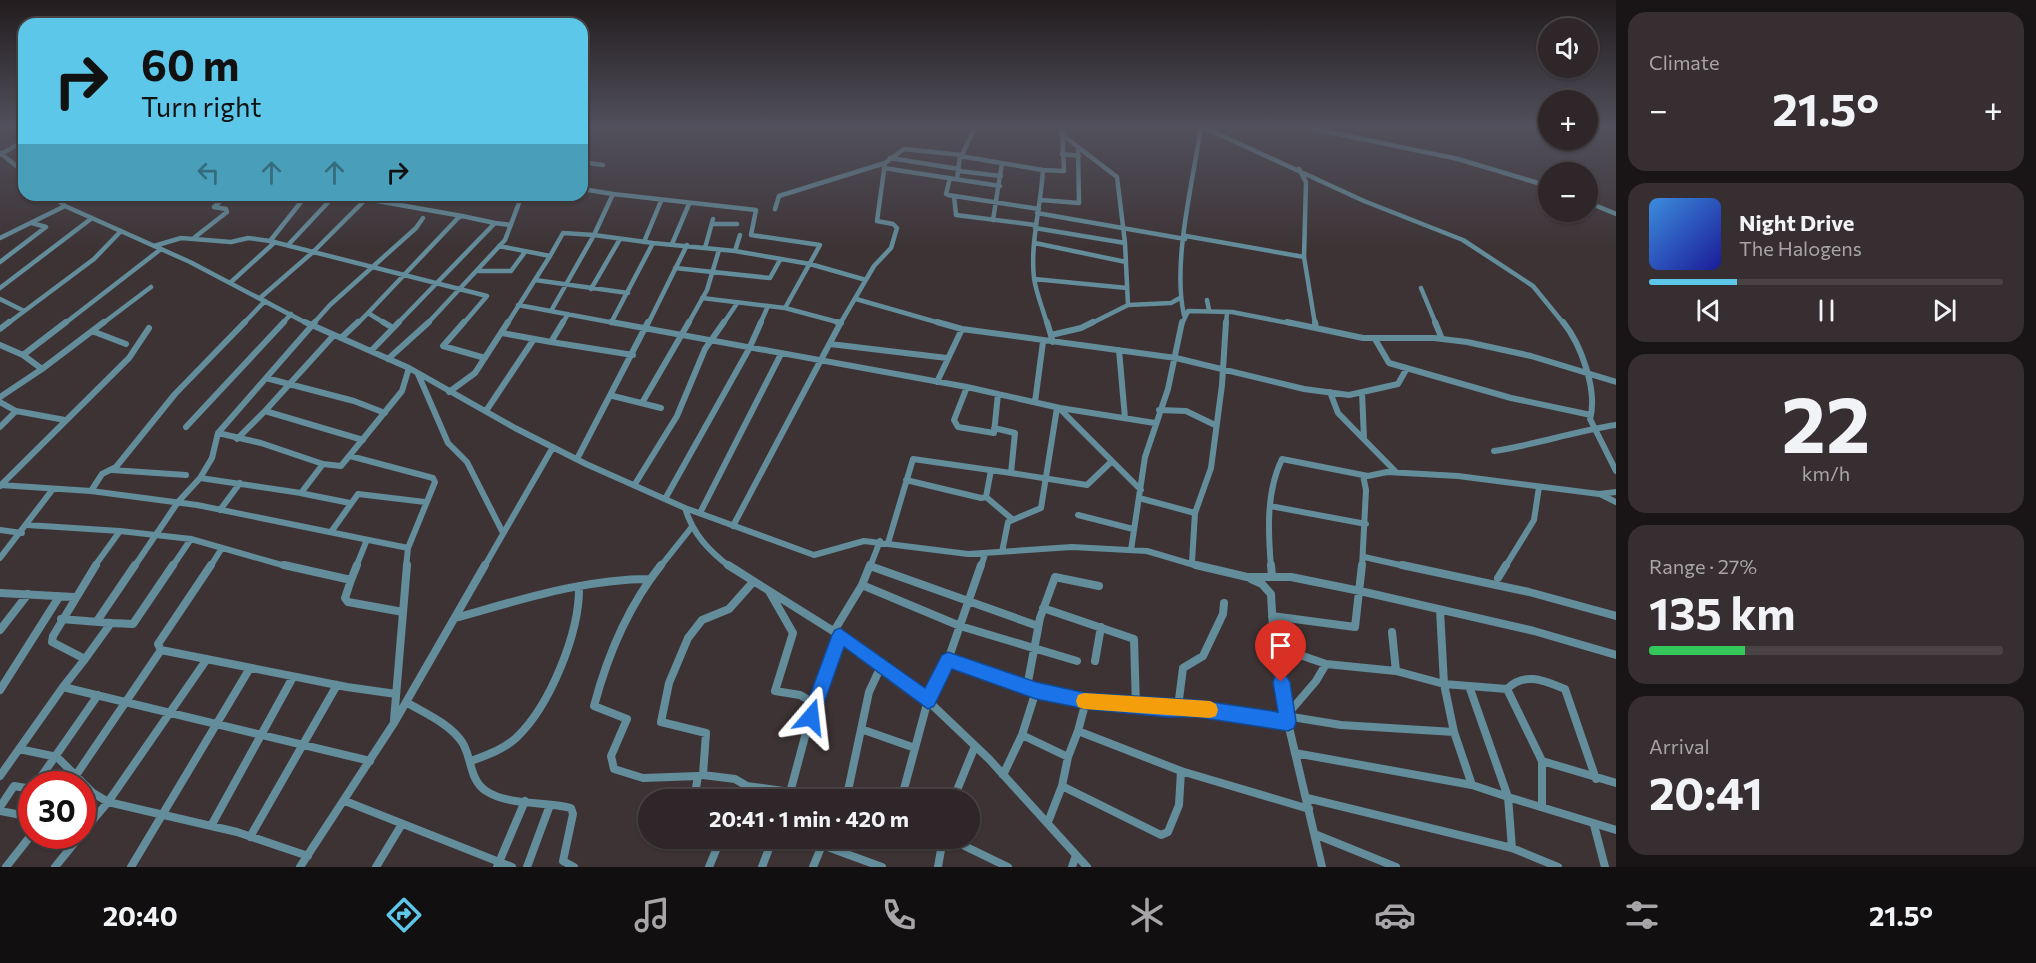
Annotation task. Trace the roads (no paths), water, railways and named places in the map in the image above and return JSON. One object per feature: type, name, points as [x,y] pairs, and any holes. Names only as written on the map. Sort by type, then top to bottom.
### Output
[{"type":"street","points":[[775,210],[779,196],[873,167]]},
{"type":"street","points":[[733,526],[820,360],[867,280],[896,238],[897,228],[893,224],[877,221],[885,167]]},
{"type":"street","points":[[905,167],[1000,186]]},
{"type":"street","points":[[933,167],[1001,176]]},
{"type":"street","points":[[987,174],[988,167]]},
{"type":"street","points":[[993,220],[998,202],[1002,167]]},
{"type":"street","points":[[1028,167],[1064,171],[1064,167]]},
{"type":"street","points":[[1041,200],[1079,203],[1079,167]]},
{"type":"street","points":[[1105,167],[1117,177],[1124,228],[1128,305]]},
{"type":"street","points":[[1131,550],[1145,457],[1176,358],[1184,315],[1179,297],[1196,167]]},
{"type":"street","points":[[1295,167],[1364,201],[1462,240],[1512,270],[1533,286],[1562,317],[1589,375],[1594,428],[1616,471]]},
{"type":"street","points":[[1488,167],[1538,182]]},
{"type":"street","points":[[1299,169],[1306,183],[1304,257],[1316,327]]},
{"type":"street","points":[[957,179],[959,170]]},
{"type":"street","points":[[1043,170],[1041,200],[1035,227],[1035,279],[1052,338]]},
{"type":"street","points":[[950,178],[946,194],[954,196],[998,202],[1124,228],[1304,257]]},
{"type":"street","points":[[588,190],[661,201],[756,210],[750,234],[820,245],[785,308]]},
{"type":"street","points":[[551,311],[594,236],[613,194]]},
{"type":"street","points":[[954,196],[954,213],[1125,243]]},
{"type":"street","points":[[60,201],[65,206],[230,283],[311,325],[388,358],[577,459],[686,508],[819,555],[843,545],[884,542],[985,554],[1072,547],[1131,550],[1192,562],[1223,573],[1247,577],[1272,576],[1360,591],[1534,631],[1616,655]]},
{"type":"street","points":[[195,237],[228,212],[226,209],[214,207],[220,201]]},
{"type":"street","points":[[230,283],[256,262],[273,242],[301,201]]},
{"type":"street","points":[[288,244],[329,201]]},
{"type":"street","points":[[112,470],[175,394],[262,299],[364,201]]},
{"type":"street","points":[[388,201],[510,225]]},
{"type":"street","points":[[388,358],[405,346],[479,271],[505,240],[520,201]]},
{"type":"street","points":[[645,242],[661,201]]},
{"type":"street","points":[[672,244],[689,204]]},
{"type":"street","points":[[0,238],[65,206]]},
{"type":"street","points":[[1598,207],[1616,214]]},
{"type":"street","points":[[237,439],[266,411],[288,384],[338,336],[368,313],[462,216]]},
{"type":"street","points":[[0,288],[92,218]]},
{"type":"street","points":[[97,621],[178,502],[200,478],[212,458],[218,433],[246,398],[311,325],[373,265],[416,228],[423,218]]},
{"type":"street","points":[[705,248],[713,221],[737,224]]},
{"type":"street","points":[[0,262],[46,227],[32,223]]},
{"type":"street","points":[[371,351],[466,248],[495,223]]},
{"type":"street","points":[[0,329],[94,260],[121,231]]},
{"type":"street","points":[[450,392],[471,378],[502,333],[563,233],[735,251],[810,264],[867,280]]},
{"type":"street","points":[[735,251],[740,234]]},
{"type":"street","points":[[23,355],[157,248],[181,238],[195,237],[231,242],[248,238],[288,244],[487,296],[443,346],[485,358]]},
{"type":"street","points":[[591,289],[620,239]]},
{"type":"street","points":[[611,323],[653,243]]},
{"type":"street","points":[[1035,243],[1126,262]]},
{"type":"street","points":[[577,459],[613,396],[644,328],[687,245]]},
{"type":"street","points":[[499,246],[550,256]]},
{"type":"street","points":[[642,403],[702,298],[713,273],[719,250]]},
{"type":"street","points":[[479,271],[511,271],[525,252]]},
{"type":"street","points":[[675,268],[770,278],[780,260]]},
{"type":"street","points":[[1035,279],[1127,288]]},
{"type":"street","points":[[535,280],[628,293]]},
{"type":"street","points":[[0,397],[42,369],[151,287]]},
{"type":"street","points":[[1421,288],[1442,339]]},
{"type":"street","points":[[856,299],[962,329],[1043,342],[1081,328],[1128,305],[1171,303],[1179,297]]},
{"type":"street","points":[[702,298],[785,308],[841,323]]},
{"type":"street","points":[[0,299],[24,311]]},
{"type":"street","points":[[1207,300],[1209,310]]},
{"type":"street","points":[[635,484],[677,416],[695,370],[711,341],[738,302]]},
{"type":"street","points":[[518,305],[967,387],[1058,408],[1155,423]]},
{"type":"street","points":[[665,499],[749,349],[768,306]]},
{"type":"street","points":[[1184,315],[1188,311],[1209,310],[1375,339],[1442,339],[1532,354],[1589,375],[1616,382]]},
{"type":"street","points":[[368,313],[393,328]]},
{"type":"street","points":[[1192,562],[1195,513],[1211,468],[1227,313]]},
{"type":"street","points":[[186,427],[291,314]]},
{"type":"street","points":[[551,342],[568,314]]},
{"type":"street","points":[[0,486],[65,420],[120,369],[132,352],[143,342],[149,328]]},
{"type":"street","points":[[937,382],[962,329]]},
{"type":"street","points":[[92,331],[126,344]]},
{"type":"street","points":[[502,333],[633,355]]},
{"type":"street","points":[[1052,338],[1176,358],[1304,389],[1348,395],[1398,384],[1407,368]]},
{"type":"street","points":[[486,411],[534,339]]},
{"type":"street","points":[[1375,339],[1389,363],[1511,398],[1591,415]]},
{"type":"street","points":[[1035,402],[1043,342]]},
{"type":"street","points":[[830,344],[947,358]]},
{"type":"street","points":[[0,345],[23,355],[42,369]]},
{"type":"street","points":[[1119,350],[1125,418]]},
{"type":"street","points":[[700,513],[781,354]]},
{"type":"street","points":[[218,433],[261,443],[323,464],[340,466],[402,391],[408,368]]},
{"type":"street","points":[[418,374],[448,443],[467,462],[503,533]]},
{"type":"street","points":[[266,378],[354,401],[386,413]]},
{"type":"street","points":[[967,387],[954,423],[958,427],[994,434],[998,394]]},
{"type":"street","points":[[1330,392],[1338,413],[1396,472]]},
{"type":"street","points":[[1362,392],[1364,440]]},
{"type":"street","points":[[613,396],[662,408]]},
{"type":"street","points":[[0,402],[16,411],[65,420]]},
{"type":"street","points":[[1058,408],[1141,490]]},
{"type":"street","points":[[1002,552],[1008,522],[1041,508],[1058,408]]},
{"type":"street","points":[[1159,410],[1186,411],[1215,425]]},
{"type":"street","points":[[0,427],[16,411]]},
{"type":"street","points":[[266,411],[346,433],[363,440]]},
{"type":"street","points":[[1494,451],[1535,446],[1594,428],[1616,425]]},
{"type":"street","points":[[994,428],[1015,433],[1011,473]]},
{"type":"street","points":[[300,867],[394,723],[553,447]]},
{"type":"street","points":[[350,456],[433,478],[435,482],[408,548],[394,723]]},
{"type":"street","points":[[791,789],[814,703],[837,633],[884,542],[913,459],[1087,485],[1112,461]]},
{"type":"street","points":[[1272,576],[1268,539],[1270,506],[1282,459],[1363,475],[1396,472],[1458,476],[1599,494],[1616,492]]},
{"type":"street","points":[[300,493],[323,464]]},
{"type":"street","points":[[91,491],[102,474],[112,470],[186,475]]},
{"type":"street","points":[[986,497],[992,470]]},
{"type":"street","points":[[1272,616],[1355,627],[1364,557],[1366,490],[1363,475]]},
{"type":"street","points":[[200,478],[350,502]]},
{"type":"street","points":[[906,480],[986,497],[1012,519]]},
{"type":"street","points":[[220,510],[240,483]]},
{"type":"street","points":[[0,486],[91,491],[178,502],[331,532],[366,542],[408,548]]},
{"type":"street","points":[[1498,578],[1534,520],[1539,487]]},
{"type":"street","points":[[0,558],[22,533],[53,489]]},
{"type":"street","points":[[331,532],[350,502],[362,493],[425,502]]},
{"type":"street","points":[[1599,494],[1616,502]]},
{"type":"street","points":[[1139,498],[1195,513]]},
{"type":"street","points":[[1270,506],[1365,524]]},
{"type":"street","points":[[686,508],[691,528],[724,564],[837,633],[928,700],[1048,822],[1087,867]]},
{"type":"street","points":[[1078,515],[1133,529]]},
{"type":"street","points":[[27,525],[120,531],[191,539],[351,580]]},
{"type":"street","points":[[691,528],[681,544],[650,579],[599,684],[594,706],[627,719],[611,756],[614,769],[620,773],[641,777],[698,776],[696,789]]},
{"type":"street","points":[[0,530],[22,533]]},
{"type":"street","points":[[85,659],[52,642],[61,619],[74,597],[120,531]]},
{"type":"street","points":[[61,619],[133,624],[191,539]]},
{"type":"street","points":[[366,542],[345,598],[348,602],[403,612]]},
{"type":"street","points":[[161,650],[158,644],[222,548]]},
{"type":"street","points":[[904,789],[928,700],[948,660],[985,554]]},
{"type":"street","points":[[1364,557],[1529,592],[1616,616]]},
{"type":"street","points":[[870,567],[1038,626]]},
{"type":"street","points":[[1027,687],[1038,626],[1054,577],[1099,586]]},
{"type":"street","points":[[1247,577],[1268,588],[1271,594],[1274,646],[1287,719],[1317,835],[1322,867]]},
{"type":"street","points":[[454,618],[579,586],[628,578],[650,579]]},
{"type":"street","points":[[753,582],[722,615],[703,619],[691,631],[666,689],[661,706],[661,722],[706,733],[703,775],[735,779],[747,786],[760,789]]},
{"type":"street","points":[[862,585],[960,626],[1035,651],[1077,661]]},
{"type":"street","points":[[471,761],[495,753],[517,737],[540,704],[559,667],[579,612],[579,586]]},
{"type":"street","points":[[769,590],[793,633],[775,692],[800,695],[814,703]]},
{"type":"street","points":[[0,592],[74,597]]},
{"type":"street","points":[[0,630],[28,594]]},
{"type":"street","points":[[0,690],[59,597]]},
{"type":"street","points":[[1178,706],[1183,668],[1203,656],[1223,614],[1224,603]]},
{"type":"street","points":[[1043,608],[1134,639],[1136,706]]},
{"type":"street","points":[[1440,610],[1444,684],[1454,732],[1472,785]]},
{"type":"street","points":[[0,776],[111,623]]},
{"type":"street","points":[[1095,661],[1101,627]]},
{"type":"street","points":[[1392,632],[1396,671]]},
{"type":"street","points":[[1274,646],[1326,664],[1396,671],[1444,684],[1507,689]]},
{"type":"street","points":[[161,650],[293,677],[396,694]]},
{"type":"street","points":[[79,771],[161,650]]},
{"type":"street","points":[[96,816],[207,659]]},
{"type":"street","points":[[948,660],[1036,691],[1086,701],[1167,709],[1178,706],[1341,726],[1454,732]]},
{"type":"street","points":[[848,789],[873,678],[882,664]]},
{"type":"street","points":[[1287,719],[1326,664]]},
{"type":"street","points":[[131,867],[250,668]]},
{"type":"street","points":[[211,826],[293,677]]},
{"type":"street","points":[[1507,689],[1513,681],[1525,677],[1565,689],[1596,779]]},
{"type":"street","points":[[250,837],[337,685]]},
{"type":"street","points":[[1469,686],[1508,797],[1512,824],[1512,848]]},
{"type":"street","points":[[63,687],[127,700],[370,761]]},
{"type":"street","points":[[1507,689],[1542,760],[1542,807]]},
{"type":"street","points":[[1003,775],[1022,735],[1036,691]]},
{"type":"street","points":[[46,771],[98,695]]},
{"type":"street","points":[[1048,822],[1062,786],[1068,757],[1086,701]]},
{"type":"street","points":[[406,702],[462,741],[471,761],[475,778],[485,791],[573,810],[562,864],[574,867]]},
{"type":"street","points":[[861,729],[915,748]]},
{"type":"street","points":[[1078,731],[1181,771],[1309,809]]},
{"type":"street","points":[[1022,735],[1068,757]]},
{"type":"street","points":[[957,789],[975,746]]},
{"type":"street","points":[[19,749],[57,757],[71,771]]},
{"type":"street","points":[[1295,753],[1472,785],[1616,830]]},
{"type":"street","points":[[1542,760],[1596,779],[1616,783]]},
{"type":"street","points":[[1062,786],[1161,835],[1168,832],[1179,805],[1181,771]]},
{"type":"street","points":[[0,807],[14,786],[18,787]]},
{"type":"street","points":[[96,795],[108,802],[211,826],[308,856]]},
{"type":"street","points":[[1306,798],[1512,848],[1560,866]]},
{"type":"street","points":[[345,801],[498,865],[512,867]]},
{"type":"street","points":[[498,865],[525,801]]},
{"type":"street","points":[[527,867],[550,805]]},
{"type":"street","points":[[0,812],[18,815]]},
{"type":"street","points":[[376,867],[402,824]]},
{"type":"street","points":[[1594,825],[1605,867]]},
{"type":"street","points":[[1317,835],[1396,867]]},
{"type":"street","points":[[6,867],[20,849]]},
{"type":"street","points":[[55,867],[69,849]]},
{"type":"street","points":[[709,867],[716,849]]},
{"type":"street","points":[[762,867],[769,849]]},
{"type":"street","points":[[813,867],[821,849]]},
{"type":"street","points":[[840,849],[882,867]]},
{"type":"street","points":[[938,867],[941,849]]},
{"type":"street","points":[[971,849],[1008,867]]},
{"type":"street","points":[[1072,867],[1076,855]]}]
